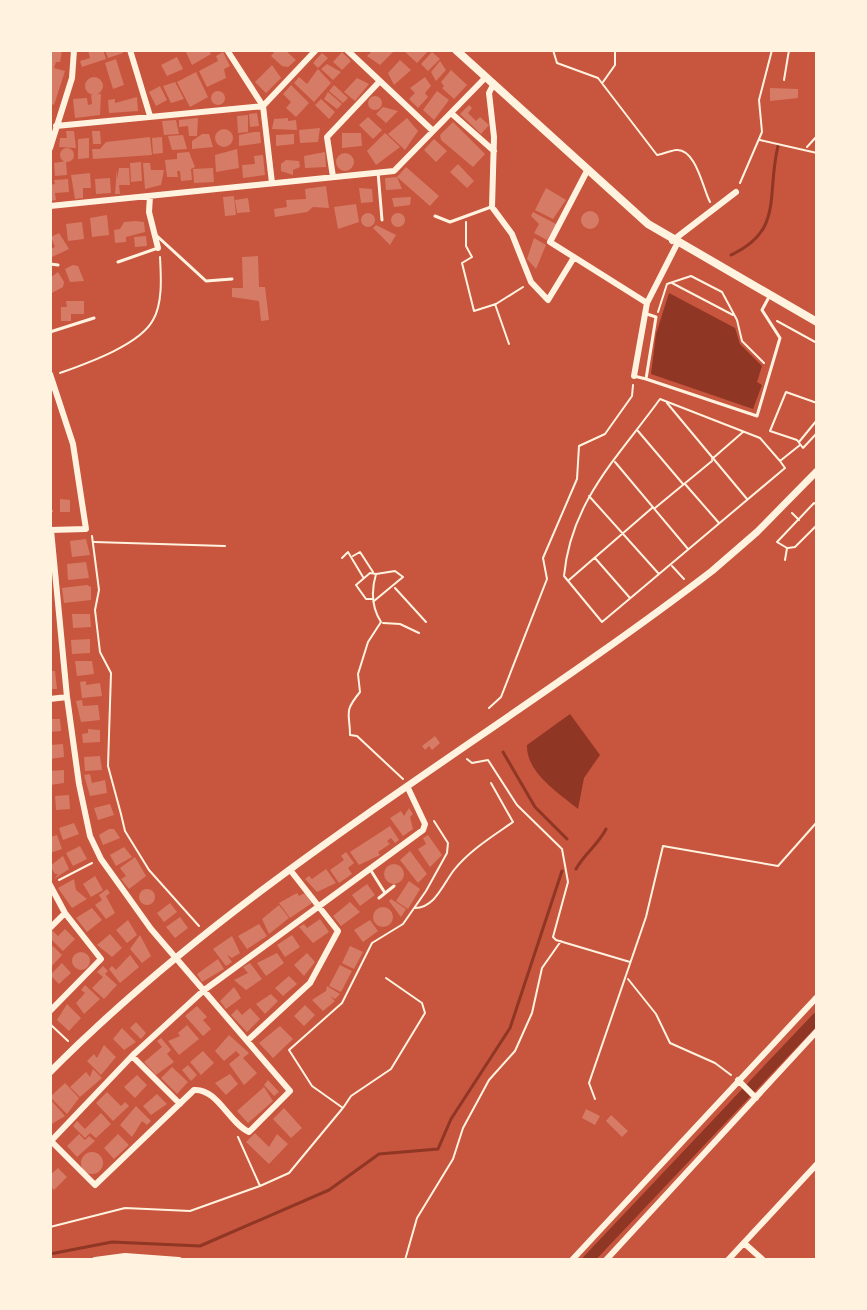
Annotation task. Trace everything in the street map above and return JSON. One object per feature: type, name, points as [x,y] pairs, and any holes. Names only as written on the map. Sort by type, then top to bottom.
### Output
[{"type":"main road","points":[[456,50],[674,242],[817,322]]},
{"type":"street","points":[[50,148],[72,78],[74,50]]},
{"type":"street","points":[[130,50],[150,116]]},
{"type":"street","points":[[227,50],[263,106],[272,183]]},
{"type":"street","points":[[56,126],[263,106],[316,50]]},
{"type":"street","points":[[347,50],[433,131]]},
{"type":"street","points":[[50,206],[394,171],[485,78]]},
{"type":"street","points":[[333,177],[327,137],[380,81]]},
{"type":"street","points":[[493,85],[489,93],[494,151],[492,207],[512,234],[531,282],[548,300],[573,259]]},
{"type":"street","points":[[451,113],[494,151]]},
{"type":"street","points":[[588,169],[550,242],[647,303]]},
{"type":"street","points":[[634,376],[644,313],[674,242],[736,192]]},
{"type":"street","points":[[150,196],[158,248]]},
{"type":"street","points":[[50,375],[73,444],[86,529],[50,530],[67,697],[84,815],[101,859],[124,894],[175,958],[203,991],[290,1091],[249,1132],[238,1128],[208,1092],[194,1090],[95,1185],[50,1141],[132,1056],[203,991],[423,830],[408,788]]},
{"type":"street","points":[[50,1072],[89,1033],[206,934],[712,571],[757,532],[817,471]]},
{"type":"street","points":[[50,699],[67,697]]},
{"type":"street","points":[[247,1041],[310,983],[338,931],[291,871]]},
{"type":"street","points":[[50,885],[65,913],[101,959],[50,1011]]},
{"type":"street","points":[[50,928],[65,913]]},
{"type":"street","points":[[572,1260],[817,997]]},
{"type":"street","points":[[606,1260],[817,1031]]},
{"type":"street","points":[[132,1056],[180,1104]]},
{"type":"street","points":[[740,1082],[754,1096]]},
{"type":"street","points":[[728,1260],[817,1164]]},
{"type":"street","points":[[744,1243],[763,1260]]},
{"type":"street","points":[[95,1260],[125,1256],[179,1260]]},
{"type":"lane","points":[[378,172],[382,220]]},
{"type":"lane","points":[[435,216],[450,222],[466,219],[492,207]]},
{"type":"lane","points":[[154,233],[206,281],[232,279]]},
{"type":"lane","points":[[118,262],[158,248]]},
{"type":"lane","points":[[50,264],[58,265]]},
{"type":"lane","points":[[634,376],[757,416],[780,338],[762,310],[769,297]]},
{"type":"lane","points":[[644,313],[656,317],[646,379]]},
{"type":"lane","points":[[50,332],[94,318]]},
{"type":"lane","points":[[369,868],[385,893]]},
{"type":"lane","points":[[379,898],[394,886]]},
{"type":"path","points":[[553,50],[557,63],[602,82],[625,118],[642,131],[657,155],[677,150],[685,152],[697,169],[711,205]]},
{"type":"path","points":[[602,82],[615,65],[615,50]]},
{"type":"path","points":[[736,192],[763,121],[759,100],[772,50]]},
{"type":"path","points":[[784,80],[789,50]]},
{"type":"path","points":[[806,148],[817,136]]},
{"type":"path","points":[[758,139],[817,153]]},
{"type":"path","points":[[466,219],[466,246],[472,257],[462,263],[474,311],[495,304],[531,282]]},
{"type":"path","points":[[50,375],[109,356],[153,322],[159,292],[158,248]]},
{"type":"path","points":[[656,317],[671,283],[691,276],[722,292],[742,341],[765,363],[760,380],[767,382]]},
{"type":"path","points":[[671,283],[734,316]]},
{"type":"path","points":[[495,304],[509,344]]},
{"type":"path","points":[[768,319],[817,343]]},
{"type":"path","points":[[489,708],[501,697],[547,579],[543,558],[577,479],[579,446],[605,434],[632,396],[634,376]]},
{"type":"path","points":[[817,403],[786,392],[782,395],[770,431],[803,448],[817,433]]},
{"type":"path","points":[[660,399],[760,438],[785,468],[602,622],[564,576],[567,549],[588,495],[637,430],[660,399]]},
{"type":"path","points":[[667,402],[748,500]]},
{"type":"path","points":[[780,461],[799,444],[817,420]]},
{"type":"path","points":[[637,430],[719,524]]},
{"type":"path","points":[[568,581],[713,460],[743,431]]},
{"type":"path","points":[[614,460],[689,550]]},
{"type":"path","points":[[588,495],[660,575]]},
{"type":"path","points":[[817,505],[814,503],[777,542],[787,548],[795,547],[817,525]]},
{"type":"path","points":[[792,513],[800,520]]},
{"type":"path","points":[[86,529],[94,542],[99,590],[95,610],[100,652],[111,673],[108,766],[125,831],[149,870],[206,934]]},
{"type":"path","points":[[94,542],[225,546]]},
{"type":"path","points":[[785,560],[787,548]]},
{"type":"path","points":[[342,558],[348,552],[353,556],[364,578]]},
{"type":"path","points":[[353,556],[360,552],[375,574],[373,611],[381,622],[400,624],[419,633]]},
{"type":"path","points":[[595,558],[631,599]]},
{"type":"path","points":[[671,565],[684,579]]},
{"type":"path","points":[[395,571],[403,577],[374,600],[366,599],[356,585],[364,578],[395,571]]},
{"type":"path","points":[[394,587],[426,622]]},
{"type":"path","points":[[381,622],[368,642],[358,674],[360,692],[347,710],[346,719],[350,735],[357,736],[403,780]]},
{"type":"path","points":[[467,759],[472,763],[488,760],[517,805],[562,849],[568,882],[553,937],[631,963]]},
{"type":"path","points":[[414,908],[431,903],[455,868],[479,845],[513,822],[491,783]]},
{"type":"path","points":[[343,1108],[312,1086],[289,1050],[342,1003],[372,943],[403,924],[447,853],[448,843],[429,813],[418,809]]},
{"type":"path","points":[[595,1099],[589,1083],[622,984],[627,978],[663,846],[778,866],[817,822]]},
{"type":"path","points":[[50,885],[101,859]]},
{"type":"path","points":[[405,1260],[417,1218],[453,1159],[463,1128],[489,1080],[515,1051],[532,1013],[542,968],[561,941]]},
{"type":"path","points":[[50,1227],[125,1208],[190,1211],[280,1180],[351,1096],[391,1069],[425,1013],[422,1003],[386,978]]},
{"type":"path","points":[[627,978],[656,1014],[670,1043],[715,1063],[740,1082]]},
{"type":"path","points":[[50,1024],[68,1041]]},
{"type":"path","points":[[238,1128],[238,1144],[260,1186]]},
{"type":"shaded area","points":[[669,293],[735,328],[740,344],[762,366],[757,382],[762,385],[753,409],[651,374],[656,334]]},
{"type":"shaded area","points":[[570,714],[600,755],[584,778],[578,809],[538,773],[528,755],[527,745]]},
{"type":"building","points":[[50,50],[62,50],[60,62],[56,62],[54,68],[65,71],[54,105],[50,103]]},
{"type":"building","points":[[88,50],[103,50],[106,59],[82,67],[80,61],[90,58]]},
{"type":"building","points":[[105,50],[122,50],[123,53],[108,58]]},
{"type":"building","points":[[185,50],[209,50],[211,54],[192,65]]},
{"type":"building","points":[[276,50],[285,50],[296,60],[288,67],[282,66],[271,56]]},
{"type":"building","points":[[373,50],[395,50],[380,65],[367,56]]},
{"type":"building","points":[[403,50],[429,50],[417,63]]},
{"type":"building","points":[[223,52],[230,66],[224,69],[226,78],[207,87],[199,71],[218,61],[216,56]]},
{"type":"building","points":[[342,52],[351,61],[342,70],[333,62]]},
{"type":"building","points":[[432,52],[440,59],[428,71],[421,64]]},
{"type":"building","points":[[322,53],[328,58],[318,68],[313,63]]},
{"type":"building","points":[[177,57],[183,69],[167,76],[161,65]]},
{"type":"building","points":[[116,59],[124,85],[113,89],[105,63]]},
{"type":"building","points":[[400,60],[411,70],[394,85],[388,73]]},
{"type":"building","points":[[440,61],[446,70],[436,81],[431,72]]},
{"type":"building","points":[[327,64],[341,72],[333,80],[321,69]]},
{"type":"building","points":[[272,65],[281,78],[266,93],[255,82]]},
{"type":"building","points":[[318,69],[331,83],[314,102],[294,83],[299,77],[307,84]]},
{"type":"building","points":[[451,70],[467,85],[454,99],[442,88],[441,82]]},
{"type":"building","points":[[196,72],[208,97],[190,107],[177,82]]},
{"type":"building","points":[[94,77],[103,86],[94,95],[85,86]]},
{"type":"building","points":[[425,77],[431,86],[425,93],[428,97],[418,108],[409,99],[415,93],[410,88]]},
{"type":"building","points":[[357,78],[369,84],[355,101],[344,92]]},
{"type":"building","points":[[175,82],[184,99],[171,103],[163,86]]},
{"type":"building","points":[[291,85],[309,103],[296,117],[286,108],[291,102],[283,94]]},
{"type":"building","points":[[334,85],[348,98],[343,103],[329,91]]},
{"type":"building","points":[[160,86],[167,100],[156,106],[149,92]]},
{"type":"building","points":[[770,88],[798,89],[798,98],[770,101]]},
{"type":"building","points":[[218,91],[225,98],[218,105],[211,98]]},
{"type":"building","points":[[437,91],[449,100],[434,120],[423,110]]},
{"type":"building","points":[[328,92],[342,104],[337,109],[324,99]]},
{"type":"building","points":[[101,94],[100,115],[75,118],[73,99],[87,98],[88,105],[92,104],[91,95]]},
{"type":"building","points":[[375,96],[382,103],[375,110],[368,103]]},
{"type":"building","points":[[137,97],[138,111],[109,113],[108,100],[115,99],[115,103]]},
{"type":"building","points":[[321,99],[335,112],[329,119],[315,105]]},
{"type":"building","points":[[469,105],[472,108],[468,113],[476,121],[480,117],[489,125],[481,134],[460,114]]},
{"type":"building","points":[[383,107],[398,111],[386,123],[376,114]]},
{"type":"building","points":[[257,113],[259,126],[250,127],[249,114]]},
{"type":"building","points":[[248,115],[248,132],[238,133],[237,116]]},
{"type":"building","points":[[368,117],[382,130],[373,139],[359,125]]},
{"type":"building","points":[[198,118],[197,136],[189,136],[188,126],[179,127],[179,120]]},
{"type":"building","points":[[288,118],[288,121],[296,120],[297,130],[272,129],[274,119]]},
{"type":"building","points":[[407,118],[418,131],[405,150],[388,134]]},
{"type":"building","points":[[176,120],[179,134],[164,135],[162,121]]},
{"type":"building","points":[[453,122],[485,154],[473,167],[441,140],[440,135]]},
{"type":"building","points":[[320,128],[318,142],[300,143],[299,130]]},
{"type":"building","points":[[220,129],[228,129],[233,138],[231,145],[220,147],[215,142],[215,134]]},
{"type":"building","points":[[66,131],[74,131],[76,148],[59,147],[60,138],[67,138]]},
{"type":"building","points":[[92,131],[100,131],[101,144],[93,144]]},
{"type":"building","points":[[260,132],[261,143],[239,146],[239,135]]},
{"type":"building","points":[[342,133],[361,133],[362,146],[342,148]]},
{"type":"building","points":[[385,133],[400,147],[376,165],[367,151]]},
{"type":"building","points":[[202,134],[209,134],[213,147],[192,149],[192,141]]},
{"type":"building","points":[[294,134],[294,144],[276,146],[276,135]]},
{"type":"building","points":[[183,135],[187,149],[172,150],[168,136]]},
{"type":"building","points":[[150,137],[152,155],[93,159],[92,149],[100,149],[106,142]]},
{"type":"building","points":[[162,137],[163,153],[153,154],[152,138]]},
{"type":"building","points":[[89,138],[89,158],[78,159],[78,139]]},
{"type":"building","points":[[434,139],[447,151],[436,162],[424,150]]},
{"type":"building","points":[[67,148],[74,155],[67,162],[60,155]]},
{"type":"building","points":[[237,149],[239,168],[216,172],[215,155]]},
{"type":"building","points":[[189,152],[195,167],[191,169],[192,180],[181,181],[180,171],[177,171],[178,177],[167,177],[165,160],[177,159],[177,153]]},
{"type":"building","points":[[325,152],[326,167],[305,168],[304,156]]},
{"type":"building","points":[[341,153],[349,153],[354,162],[352,169],[341,171],[336,166],[336,158]]},
{"type":"building","points":[[263,155],[265,175],[243,178],[242,165],[255,164],[254,156]]},
{"type":"building","points":[[286,160],[299,161],[300,167],[293,170],[293,175],[281,171],[281,164]]},
{"type":"building","points":[[66,161],[67,175],[55,176],[54,163]]},
{"type":"building","points":[[141,162],[142,181],[131,182],[130,163]]},
{"type":"building","points":[[143,163],[150,163],[151,170],[164,170],[161,185],[145,189]]},
{"type":"building","points":[[458,164],[474,181],[467,188],[450,172]]},
{"type":"building","points":[[406,167],[439,196],[430,206],[397,177]]},
{"type":"building","points":[[117,168],[117,179],[119,168],[129,168],[130,185],[119,185],[120,194],[115,194]]},
{"type":"building","points":[[213,168],[214,182],[194,183],[193,169]]},
{"type":"building","points":[[90,173],[91,188],[83,188],[83,198],[75,199],[71,175]]},
{"type":"building","points":[[397,177],[402,189],[386,190],[385,178]]},
{"type":"building","points":[[110,178],[111,193],[96,194],[95,179]]},
{"type":"building","points":[[68,179],[69,192],[55,193],[56,200],[50,201],[50,185],[55,184],[54,180]]},
{"type":"building","points":[[326,186],[329,208],[313,207],[307,212],[275,217],[274,209],[287,207],[286,200],[306,199],[305,189]]},
{"type":"building","points":[[359,188],[372,189],[373,202],[361,203]]},
{"type":"building","points":[[546,188],[566,200],[553,219],[535,210]]},
{"type":"building","points":[[234,196],[236,215],[225,216],[223,197]]},
{"type":"building","points":[[411,197],[410,205],[394,207],[392,198]]},
{"type":"building","points":[[248,198],[250,212],[237,213],[235,200]]},
{"type":"building","points":[[356,204],[359,222],[338,229],[334,207]]},
{"type":"building","points":[[590,211],[599,220],[590,229],[581,220]]},
{"type":"building","points":[[533,212],[556,224],[547,240],[534,233],[539,224],[531,216]]},
{"type":"building","points":[[368,213],[375,220],[368,227],[361,220]]},
{"type":"building","points":[[398,213],[405,220],[398,227],[391,220]]},
{"type":"building","points":[[107,215],[109,235],[92,237],[90,218]]},
{"type":"building","points":[[82,222],[84,239],[68,241],[66,224]]},
{"type":"building","points":[[124,222],[144,222],[145,232],[126,237],[126,242],[115,243],[114,230],[120,229]]},
{"type":"building","points":[[376,225],[396,235],[390,245],[373,228]]},
{"type":"building","points":[[59,233],[69,249],[52,257],[50,249],[55,247],[51,237]]},
{"type":"building","points":[[146,236],[147,246],[135,247],[134,237]]},
{"type":"building","points":[[534,238],[546,245],[536,269],[527,259]]},
{"type":"building","points":[[258,256],[259,287],[265,287],[269,320],[261,321],[259,301],[232,297],[232,288],[243,288],[242,257]]},
{"type":"building","points":[[78,266],[84,281],[70,282],[65,269]]},
{"type":"building","points":[[58,272],[64,282],[63,287],[50,294],[50,278]]},
{"type":"building","points":[[66,301],[84,301],[84,314],[71,314],[71,321],[61,321],[61,307],[67,307]]},
{"type":"building","points":[[60,499],[70,500],[70,512],[60,512]]},
{"type":"building","points":[[86,539],[90,555],[72,557],[70,541]]},
{"type":"building","points":[[86,562],[89,578],[68,580],[67,564]]},
{"type":"building","points":[[91,587],[91,600],[64,603],[62,588]]},
{"type":"building","points":[[72,614],[90,614],[91,627],[73,628]]},
{"type":"building","points":[[90,639],[90,653],[72,654],[71,640]]},
{"type":"building","points":[[75,661],[92,661],[94,674],[77,676]]},
{"type":"building","points":[[50,671],[55,671],[57,689],[50,689]]},
{"type":"building","points":[[86,681],[86,685],[100,683],[102,696],[82,698],[80,682]]},
{"type":"building","points":[[82,700],[83,706],[98,705],[100,720],[81,722],[76,701]]},
{"type":"building","points":[[50,719],[60,719],[61,731],[50,732]]},
{"type":"building","points":[[88,729],[100,730],[100,742],[83,743],[82,734],[88,733]]},
{"type":"building","points":[[435,736],[440,743],[432,750],[429,746],[425,750],[422,746]]},
{"type":"building","points":[[63,744],[64,757],[50,759],[50,745]]},
{"type":"building","points":[[100,756],[102,770],[85,771],[84,757]]},
{"type":"building","points":[[64,770],[64,783],[50,785],[50,771]]},
{"type":"building","points":[[90,774],[92,783],[105,780],[107,793],[90,796],[84,775]]},
{"type":"building","points":[[69,795],[70,809],[56,810],[55,796]]},
{"type":"building","points":[[110,804],[114,815],[98,820],[94,808]]},
{"type":"building","points":[[409,808],[413,814],[410,817],[413,829],[403,836],[390,818],[401,811],[404,816]]},
{"type":"building","points":[[74,823],[79,834],[63,840],[59,828]]},
{"type":"building","points":[[390,826],[399,840],[395,843],[391,838],[387,841],[390,844],[378,852],[380,855],[359,865],[350,852]]},
{"type":"building","points":[[114,829],[120,838],[103,845],[99,835]]},
{"type":"building","points":[[57,835],[62,849],[50,853],[50,837]]},
{"type":"building","points":[[428,835],[442,855],[430,867],[418,849],[426,844],[423,838]]},
{"type":"building","points":[[80,846],[87,859],[73,866],[66,853]]},
{"type":"building","points":[[124,847],[132,857],[116,866],[110,855]]},
{"type":"building","points":[[410,851],[427,874],[418,883],[400,860]]},
{"type":"building","points":[[346,852],[354,863],[348,868],[352,874],[339,883],[330,870],[344,860],[341,856]]},
{"type":"building","points":[[63,856],[69,869],[54,879],[58,874],[50,866]]},
{"type":"building","points":[[135,857],[146,876],[129,889],[121,879],[126,876],[120,868]]},
{"type":"building","points":[[394,864],[401,867],[404,874],[401,881],[394,884],[387,881],[384,874],[387,867]]},
{"type":"building","points":[[326,869],[336,883],[317,892],[305,879],[309,876],[312,879]]},
{"type":"building","points":[[95,876],[103,890],[91,897],[83,884]]},
{"type":"building","points":[[74,879],[76,890],[87,899],[72,908],[58,888]]},
{"type":"building","points":[[409,881],[420,889],[408,909],[396,901]]},
{"type":"building","points":[[367,884],[375,895],[360,906],[352,895]]},
{"type":"building","points":[[107,889],[110,893],[106,896],[115,913],[106,919],[95,905],[102,900],[99,895]]},
{"type":"building","points":[[144,889],[150,889],[155,897],[153,903],[144,905],[139,900],[139,894]]},
{"type":"building","points":[[297,893],[299,896],[305,893],[312,903],[290,918],[279,903]]},
{"type":"building","points":[[391,899],[406,909],[401,917],[389,901]]},
{"type":"building","points":[[350,902],[360,912],[341,926],[333,916]]},
{"type":"building","points":[[170,903],[177,912],[164,922],[157,913]]},
{"type":"building","points":[[279,905],[289,918],[269,934],[262,919]]},
{"type":"building","points":[[383,907],[390,910],[393,917],[390,924],[383,927],[376,924],[373,917],[376,910]]},
{"type":"building","points":[[92,908],[102,920],[87,932],[76,918]]},
{"type":"building","points":[[180,917],[188,928],[175,938],[166,927]]},
{"type":"building","points":[[320,919],[329,932],[313,943],[299,927],[304,924],[307,928]]},
{"type":"building","points":[[128,920],[137,935],[127,943],[116,930]]},
{"type":"building","points":[[370,920],[378,931],[363,942],[354,930]]},
{"type":"building","points":[[259,924],[267,936],[247,949],[238,936]]},
{"type":"building","points":[[65,929],[75,939],[63,951],[52,940],[50,943],[50,933],[53,931],[58,936]]},
{"type":"building","points":[[110,934],[122,948],[112,957],[97,945]]},
{"type":"building","points":[[140,935],[151,956],[142,963],[130,949]]},
{"type":"building","points":[[292,935],[300,947],[285,957],[277,945]]},
{"type":"building","points":[[232,936],[240,953],[232,958],[227,955],[232,962],[226,966],[213,949]]},
{"type":"building","points":[[53,946],[62,955],[51,967],[50,949]]},
{"type":"building","points":[[350,946],[363,952],[354,969],[342,963]]},
{"type":"building","points":[[81,952],[90,961],[81,970],[72,961]]},
{"type":"building","points":[[277,953],[284,963],[266,976],[257,963]]},
{"type":"building","points":[[307,953],[315,962],[304,976],[294,965]]},
{"type":"building","points":[[130,955],[139,967],[120,983],[109,969],[112,966],[116,970]]},
{"type":"building","points":[[218,959],[224,969],[202,982],[197,974]]},
{"type":"building","points":[[62,963],[71,973],[59,984],[50,975]]},
{"type":"building","points":[[250,963],[262,979],[246,990],[234,980],[248,973],[243,967]]},
{"type":"building","points":[[340,965],[352,971],[341,992],[329,986]]},
{"type":"building","points":[[103,966],[108,971],[105,974],[117,985],[104,999],[92,988],[103,977],[97,972]]},
{"type":"building","points":[[289,976],[297,984],[283,996],[275,988]]},
{"type":"building","points":[[85,985],[100,999],[84,1014],[76,1003],[85,993],[81,990]]},
{"type":"building","points":[[327,986],[340,994],[335,999],[330,996],[335,1001],[323,1011],[312,1000],[326,991]]},
{"type":"building","points":[[234,987],[241,998],[226,1009],[220,1001]]},
{"type":"building","points":[[271,994],[278,1001],[265,1014],[256,1004]]},
{"type":"building","points":[[67,1004],[81,1018],[69,1031],[57,1020]]},
{"type":"building","points":[[305,1005],[315,1015],[304,1026],[294,1016]]},
{"type":"building","points":[[197,1006],[207,1017],[203,1020],[211,1029],[203,1036],[185,1016]]},
{"type":"building","points":[[250,1008],[260,1019],[247,1032],[231,1015],[237,1009],[242,1015]]},
{"type":"building","points":[[136,1022],[146,1033],[141,1039],[130,1028]]},
{"type":"building","points":[[187,1025],[199,1039],[179,1055],[168,1041],[180,1036],[178,1033]]},
{"type":"building","points":[[280,1026],[293,1039],[273,1058],[259,1043]]},
{"type":"building","points":[[122,1028],[136,1042],[124,1050],[113,1039]]},
{"type":"building","points":[[229,1035],[249,1053],[243,1058],[257,1073],[244,1085],[229,1064],[240,1055],[236,1051],[224,1061],[215,1051]]},
{"type":"building","points":[[161,1038],[171,1050],[167,1054],[174,1062],[156,1075],[144,1062],[162,1047],[157,1041]]},
{"type":"building","points":[[104,1045],[116,1057],[101,1075],[87,1061],[94,1054],[97,1058]]},
{"type":"building","points":[[203,1051],[214,1063],[201,1075],[190,1062]]},
{"type":"building","points":[[188,1065],[197,1075],[191,1081],[182,1070]]},
{"type":"building","points":[[172,1067],[188,1082],[177,1094],[161,1078]]},
{"type":"building","points":[[93,1069],[102,1078],[80,1097],[70,1087],[86,1072],[90,1077]]},
{"type":"building","points":[[230,1074],[238,1084],[226,1095],[215,1083]]},
{"type":"building","points":[[137,1075],[147,1085],[135,1098],[124,1087]]},
{"type":"building","points":[[268,1080],[279,1092],[274,1096],[264,1085]]},
{"type":"building","points":[[65,1083],[79,1098],[67,1114],[50,1097]]},
{"type":"building","points":[[264,1087],[273,1101],[248,1123],[237,1111]]},
{"type":"building","points":[[107,1092],[121,1106],[125,1102],[129,1106],[113,1121],[96,1103]]},
{"type":"building","points":[[157,1094],[167,1104],[151,1115],[143,1106]]},
{"type":"building","points":[[50,1099],[65,1116],[50,1125]]},
{"type":"building","points":[[136,1106],[151,1121],[147,1125],[142,1121],[132,1137],[120,1125]]},
{"type":"building","points":[[284,1108],[302,1128],[291,1138],[273,1119]]},
{"type":"building","points":[[586,1109],[600,1116],[595,1125],[582,1118]]},
{"type":"building","points":[[101,1113],[111,1124],[96,1138],[90,1133],[85,1138],[73,1126],[77,1121],[85,1129]]},
{"type":"building","points":[[611,1115],[628,1131],[622,1137],[606,1121]]},
{"type":"building","points":[[255,1133],[269,1147],[277,1134],[288,1144],[269,1164],[246,1142]]},
{"type":"building","points":[[79,1134],[85,1140],[89,1136],[95,1141],[77,1157],[67,1146]]},
{"type":"building","points":[[118,1134],[129,1145],[114,1159],[104,1148]]},
{"type":"building","points":[[92,1152],[100,1155],[103,1163],[100,1171],[92,1174],[84,1171],[81,1163],[84,1155]]},
{"type":"building","points":[[58,1168],[67,1177],[54,1190],[50,1186],[50,1175]]},
{"type":"waterway","points":[[731,255],[759,235],[766,223],[778,146]]},
{"type":"waterway","points":[[503,752],[535,807],[567,839]]},
{"type":"waterway","points":[[576,869],[606,829]]},
{"type":"waterway","points":[[50,1254],[112,1242],[200,1246],[329,1190],[379,1154],[438,1149],[451,1119],[510,1028],[562,871]]},
{"type":"waterway","points":[[588,1260],[817,1018]]}]
